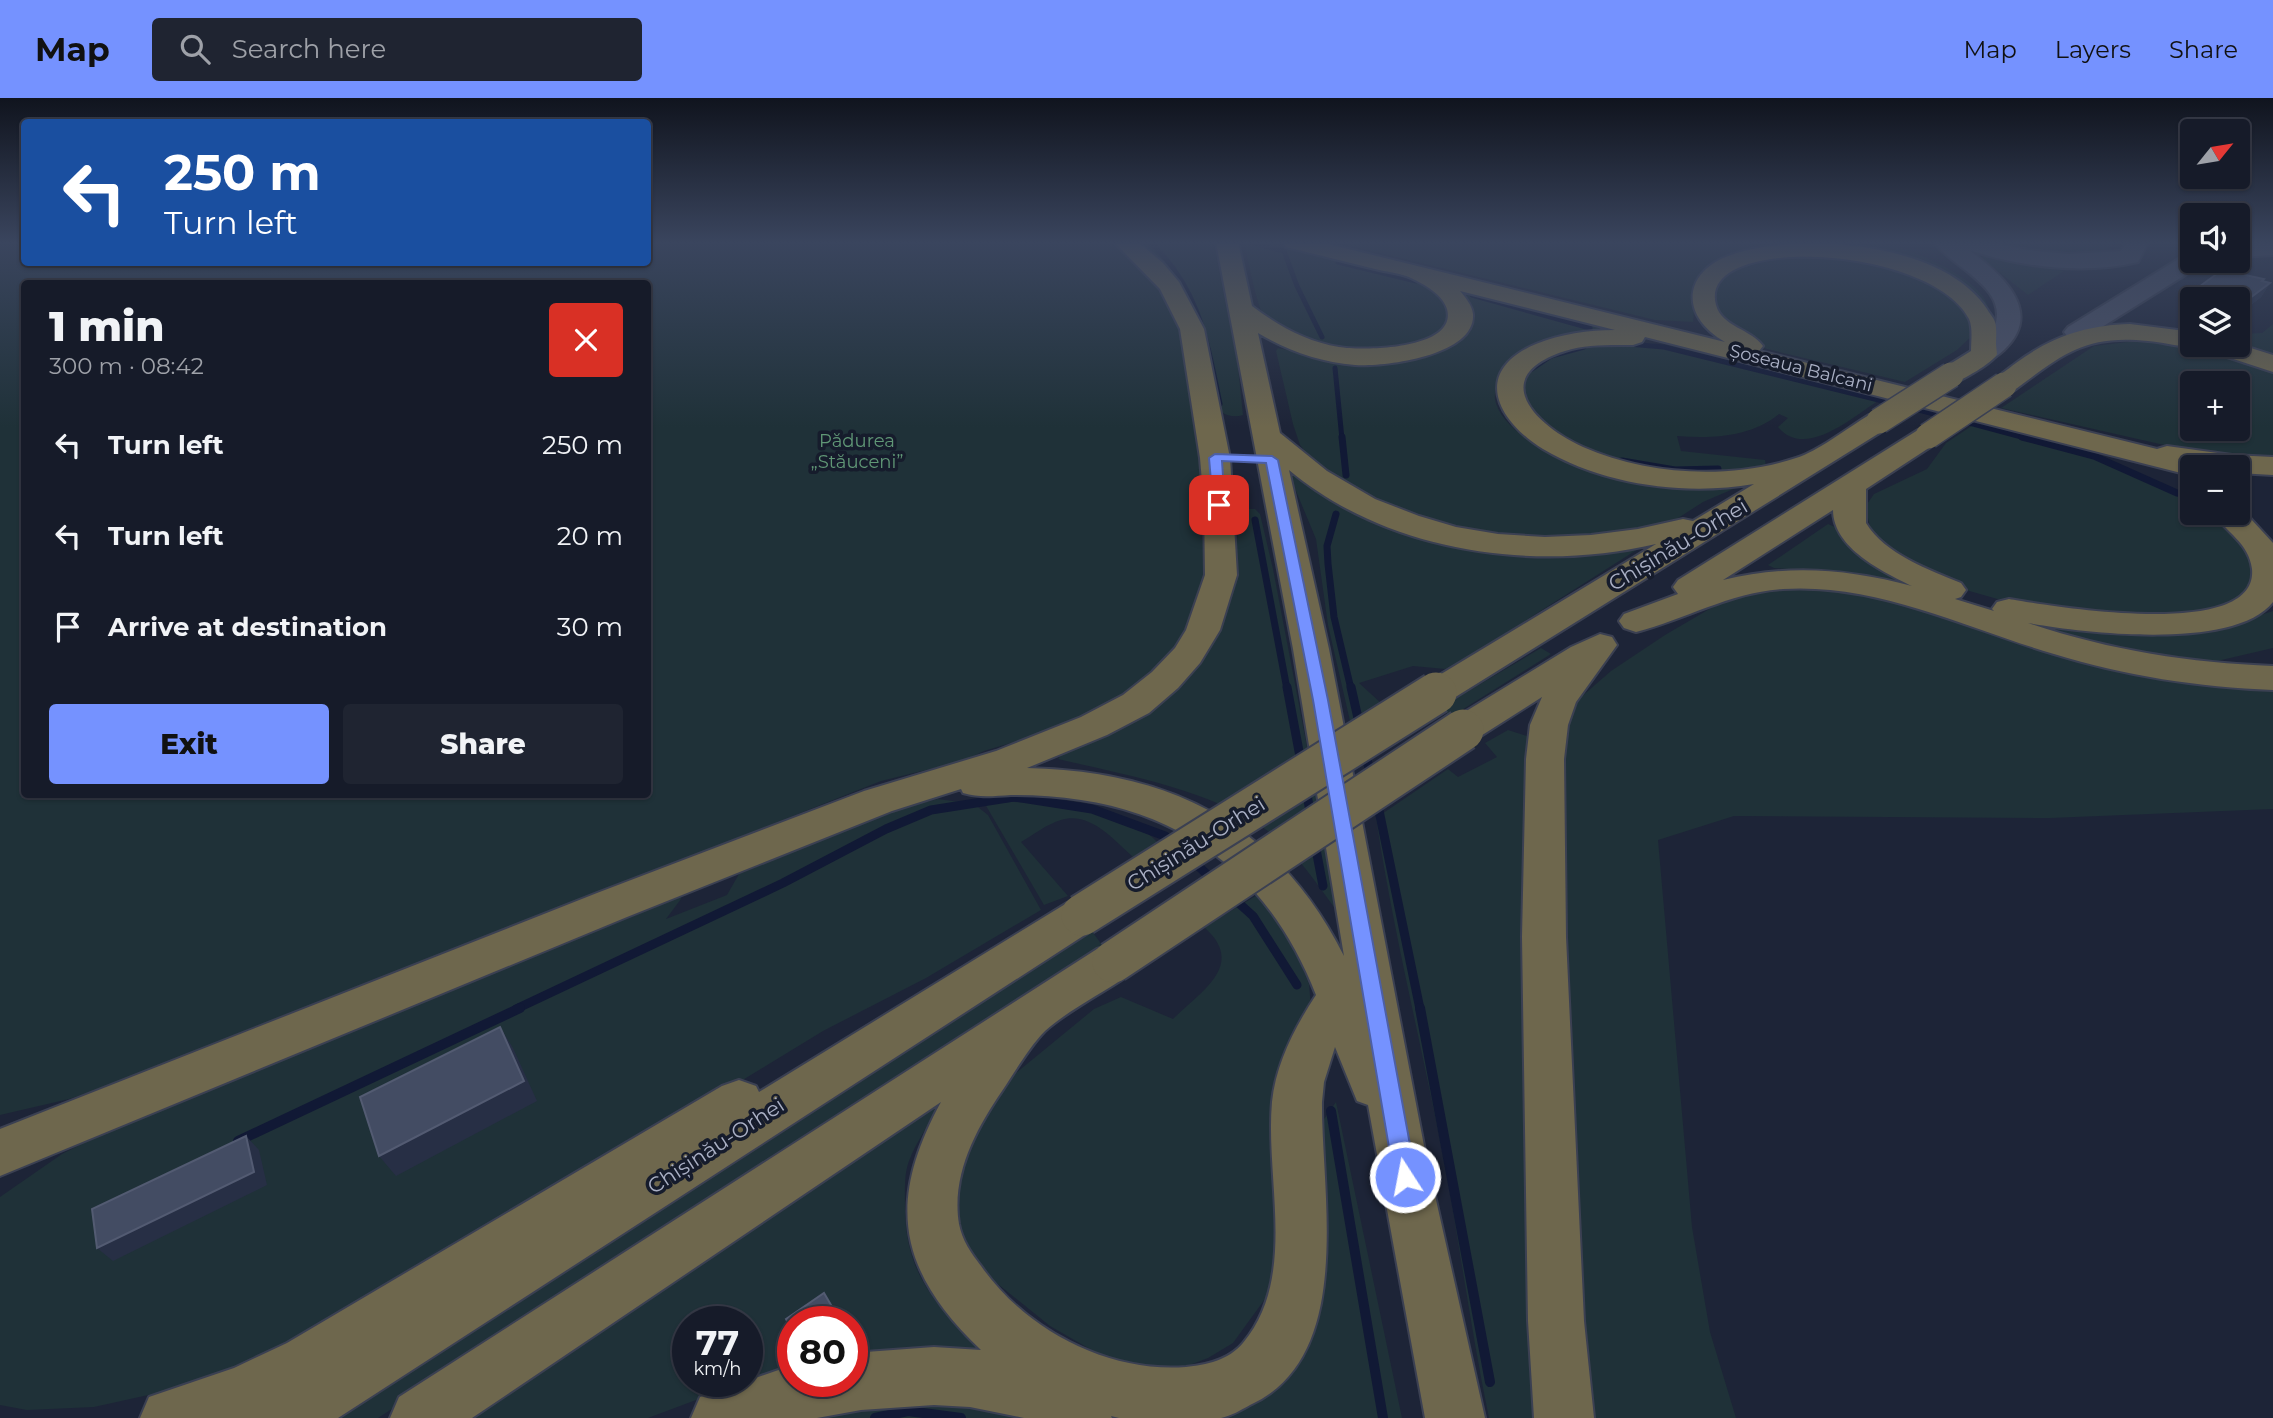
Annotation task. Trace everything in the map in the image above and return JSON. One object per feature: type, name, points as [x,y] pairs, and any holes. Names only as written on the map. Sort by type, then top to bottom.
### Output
[{"type":"highway","points":[[1179,304],[1248,454],[1311,649],[1353,978],[1399,1151],[1455,1418]]},
{"type":"highway","points":[[0,1153],[375,999],[878,801],[1010,760],[1094,726],[1136,704],[1165,680],[1188,655],[1203,630],[1214,602],[1248,454],[1241,304]]},
{"type":"highway","points":[[1242,310],[1279,336],[1313,350],[1363,357],[1407,354],[1434,345],[1450,335],[1458,324],[1461,314],[1458,304]]},
{"type":"highway","name":"Șoseaua Balcani","points":[[1545,304],[2063,435]]},
{"type":"highway","points":[[1702,304],[1720,330],[1748,346],[1821,374]]},
{"type":"highway","points":[[1973,304],[1984,322],[1987,341],[1984,354]]},
{"type":"highway","points":[[2071,338],[2117,331],[2150,332],[2180,338]]},
{"type":"highway","points":[[1704,344],[1616,337],[1565,344],[1534,355],[1519,365],[1512,375],[1509,396],[1523,420],[1548,440],[1587,459],[1633,471],[1691,478],[1739,478],[1808,465]]},
{"type":"highway","name":"Chișinău-Orhei","points":[[420,1418],[1026,1021],[1463,730],[1928,436],[2071,338]]},
{"type":"highway","name":"Chișinău-Orhei","points":[[285,1418],[915,1019],[1984,354]]},
{"type":"highway","points":[[2250,356],[2273,364]]},
{"type":"highway","points":[[2063,435],[2180,464]]},
{"type":"highway","points":[[2063,435],[2154,470],[2180,484]]},
{"type":"highway","points":[[2115,448],[2232,464],[2273,466]]},
{"type":"highway","points":[[1248,454],[1321,481],[1370,508],[1437,532],[1475,540],[1547,548],[1588,547],[1664,534],[1723,517]]},
{"type":"highway","points":[[2250,482],[2273,488]]},
{"type":"highway","points":[[1851,485],[1849,522],[1859,536],[1874,549],[1915,575],[1971,599],[2001,607],[2086,619],[2148,623],[2187,622],[2230,615],[2256,601],[2264,591],[2269,575],[2264,556],[2241,525]]},
{"type":"highway","points":[[1564,1418],[1556,1321],[1544,936],[1545,760],[1549,725],[1559,699],[1618,633],[1733,587],[1786,579],[1823,580],[1870,586],[2107,658],[2162,669],[2273,678]]},
{"type":"highway","points":[[930,786],[1015,782],[1084,785],[1106,789],[1201,825],[1240,849],[1282,892],[1311,937],[1353,978]]},
{"type":"highway","points":[[1026,1021],[967,1102],[947,1135],[934,1187],[932,1218],[941,1253],[963,1289],[987,1318],[1018,1345],[1046,1363],[1077,1377],[1155,1397],[1204,1396],[1233,1384],[1262,1366],[1293,1308],[1300,1258],[1297,1100],[1306,1062],[1321,1027],[1353,978]]},
{"type":"highway","points":[[170,1418],[200,1411],[265,1385],[307,1363],[738,1102],[789,1074],[915,1019]]},
{"type":"highway","points":[[0,1174],[65,1128]]},
{"type":"highway","points":[[721,1418],[821,1388],[879,1378],[958,1376],[1007,1383],[1063,1406],[1083,1418]]},
{"type":"main road","name":"Chișinău-Orhei","points":[[1984,354],[2007,329],[2010,321],[2007,304]]},
{"type":"main road","name":"Chișinău-Orhei","points":[[2071,338],[2100,304]]},
{"type":"main road","points":[[2071,338],[2126,304]]},
{"type":"green space","name":"Pădurea „Stăuceni”","points":[[0,304],[21,304],[21,798],[651,798],[651,304],[1170,304],[1182,324],[1204,470],[1205,568],[1198,604],[1178,646],[1155,679],[1074,724],[984,751],[963,761],[881,781],[143,1074],[69,1099],[0,1115]]},
{"type":"green space","points":[[1189,304],[1226,304],[1238,367],[1243,415],[1225,414],[1213,401],[1200,335]]},
{"type":"green space","points":[[1259,304],[1447,304],[1448,323],[1437,334],[1413,345],[1355,350],[1311,343],[1291,336],[1275,327]]},
{"type":"green space","points":[[1462,304],[1513,304],[1596,326],[1602,331],[1508,365],[1500,377],[1495,399],[1501,413],[1512,426],[1545,450],[1601,474],[1659,484],[1733,483],[1738,487],[1703,502],[1672,522],[1601,536],[1511,538],[1432,523],[1389,506],[1338,480],[1310,458],[1300,445],[1293,424],[1276,351],[1278,348],[1305,354],[1436,350]]},
{"type":"green space","points":[[1588,304],[1695,304],[1693,322],[1655,320]]},
{"type":"green space","points":[[1716,304],[1961,304],[1972,313],[1975,333],[1957,350],[1905,382],[1767,349],[1750,343],[1722,326]]},
{"type":"green space","points":[[2273,324],[2273,359],[2250,350],[2250,334],[2262,333]]},
{"type":"green space","points":[[2144,340],[2180,346],[2180,357],[2229,357],[2273,371],[2273,461],[2250,459],[2250,455],[2208,455],[2001,408],[2094,346]]},
{"type":"green space","points":[[1646,343],[1666,345],[1881,399],[1845,423],[1816,437],[1802,439],[1789,436],[1778,427],[1788,418],[1779,414],[1756,428],[1731,435],[1677,436],[1681,451],[1765,460],[1766,466],[1716,472],[1661,469],[1606,458],[1554,436],[1523,405],[1523,383],[1530,370],[1542,360],[1576,348]]},
{"type":"green space","points":[[1973,425],[2094,458],[2180,494],[2180,525],[2229,525],[2234,529],[2253,563],[2249,589],[2223,607],[2200,613],[2135,616],[2015,604],[1959,588],[1910,564],[1873,537],[1865,507],[1874,494],[1927,469],[1946,443]]},
{"type":"green space","points":[[1297,471],[1425,535],[1638,549],[1457,664],[1445,669],[1413,666],[1359,683],[1382,704],[1350,721],[1328,625],[1316,539],[1291,479],[1291,472]]},
{"type":"green space","points":[[1245,509],[1255,509],[1260,514],[1273,569],[1339,914],[1287,847],[1242,815],[1192,793],[1058,759],[1072,742],[1159,696],[1235,568],[1238,525]]},
{"type":"green space","points":[[1828,524],[1837,528],[1850,542],[1944,597],[2019,620],[2220,628],[2273,611],[2273,648],[2200,665],[2152,658],[1822,572],[1774,568],[1768,565]]},
{"type":"green space","points":[[1781,585],[1839,588],[2273,686],[2273,809],[2050,818],[1734,816],[1658,840],[1692,1227],[1710,1332],[1736,1418],[1587,1418],[1565,1104],[1564,721],[1580,698],[1611,671],[1665,635],[1730,597]]},
{"type":"green space","points":[[1541,648],[1551,654],[1449,718],[1443,706]]},
{"type":"green space","points":[[1508,730],[1530,737],[1540,1418],[1489,1418],[1446,1172],[1391,907],[1376,818],[1448,769],[1458,777],[1497,757],[1485,743]]},
{"type":"green space","points":[[938,799],[974,804],[988,815],[1041,910],[926,978],[823,1031],[349,1320],[198,1384],[94,1407],[27,1410],[0,1405],[0,1197],[62,1154],[121,1124],[680,895],[681,899],[666,919],[727,895],[739,874],[898,809]]},
{"type":"green space","points":[[985,804],[1045,804],[1110,817],[1130,824],[1157,842],[1133,857],[1110,835],[1092,823],[1072,818],[1045,827],[1021,842],[1068,896],[1044,905]]},
{"type":"green space","points":[[1259,894],[1289,933],[1309,984],[1311,1007],[1274,1127],[1272,1176],[1278,1226],[1270,1292],[1233,1343],[1208,1358],[1182,1368],[1155,1367],[1102,1356],[1050,1326],[973,1264],[953,1221],[965,1144],[1011,1077],[1094,1009],[1121,997],[1173,1019],[1206,988],[1220,965],[1221,953],[1216,941],[1204,927]]},
{"type":"green space","points":[[1091,930],[1102,945],[378,1418],[326,1418]]},
{"type":"green space","points":[[1336,1102],[1402,1418],[1216,1418],[1257,1399],[1291,1368],[1322,1122]]},
{"type":"green space","points":[[940,1104],[915,1147],[906,1171],[906,1229],[918,1272],[929,1291],[956,1324],[992,1355],[868,1358],[868,1306],[777,1306],[777,1374],[763,1378],[763,1306],[672,1306],[672,1397],[704,1397],[648,1418],[466,1418]]},
{"type":"green space","points":[[990,1405],[1026,1418],[792,1418],[851,1406]]},
{"type":"building","points":[[500,1027],[524,1081],[379,1156],[360,1097]]},
{"type":"building","points":[[246,1136],[254,1172],[97,1248],[92,1209]]},
{"type":"building","points":[[824,1293],[832,1306],[805,1306]]},
{"type":"waterway","points":[[1193,304],[1205,337],[1220,404]]},
{"type":"waterway","points":[[1306,304],[1322,337]]},
{"type":"waterway","points":[[1503,304],[1590,328]]},
{"type":"waterway","points":[[1628,344],[1664,347],[1895,404]]},
{"type":"waterway","points":[[1532,369],[1551,356],[1584,347]]},
{"type":"waterway","points":[[1335,368],[1342,439]]},
{"type":"waterway","points":[[1911,408],[1946,417]]},
{"type":"waterway","points":[[1962,421],[2029,439]]},
{"type":"waterway","points":[[1342,437],[1346,475]]},
{"type":"waterway","points":[[2022,437],[2094,456],[2177,493]]},
{"type":"waterway","points":[[1622,461],[1675,470],[1718,469]]},
{"type":"waterway","points":[[1336,514],[1327,546],[1328,564],[1334,617],[1351,689]]},
{"type":"waterway","points":[[1255,520],[1287,689]]},
{"type":"waterway","points":[[1287,687],[1301,762]]},
{"type":"waterway","points":[[1351,687],[1360,727]]},
{"type":"waterway","points":[[1365,750],[1371,778]]},
{"type":"waterway","points":[[1306,789],[1311,817]]},
{"type":"waterway","points":[[516,1009],[783,883],[886,829],[931,810],[1014,797],[1092,809],[1165,836],[1173,843]]},
{"type":"waterway","points":[[1377,801],[1420,1009]]},
{"type":"waterway","points":[[1315,844],[1323,886]]},
{"type":"waterway","points":[[1193,861],[1214,881]]},
{"type":"waterway","points":[[1232,897],[1253,916],[1297,985]]},
{"type":"waterway","points":[[238,1141],[520,1008]]},
{"type":"waterway","points":[[1420,1008],[1490,1382]]},
{"type":"waterway","points":[[1331,1111],[1383,1418]]},
{"type":"waterway","points":[[875,1418],[908,1411],[961,1418]]},
{"type":"route","points":[[1219,505],[1215,458],[1272,460],[1321,700],[1405,1177]]}]
